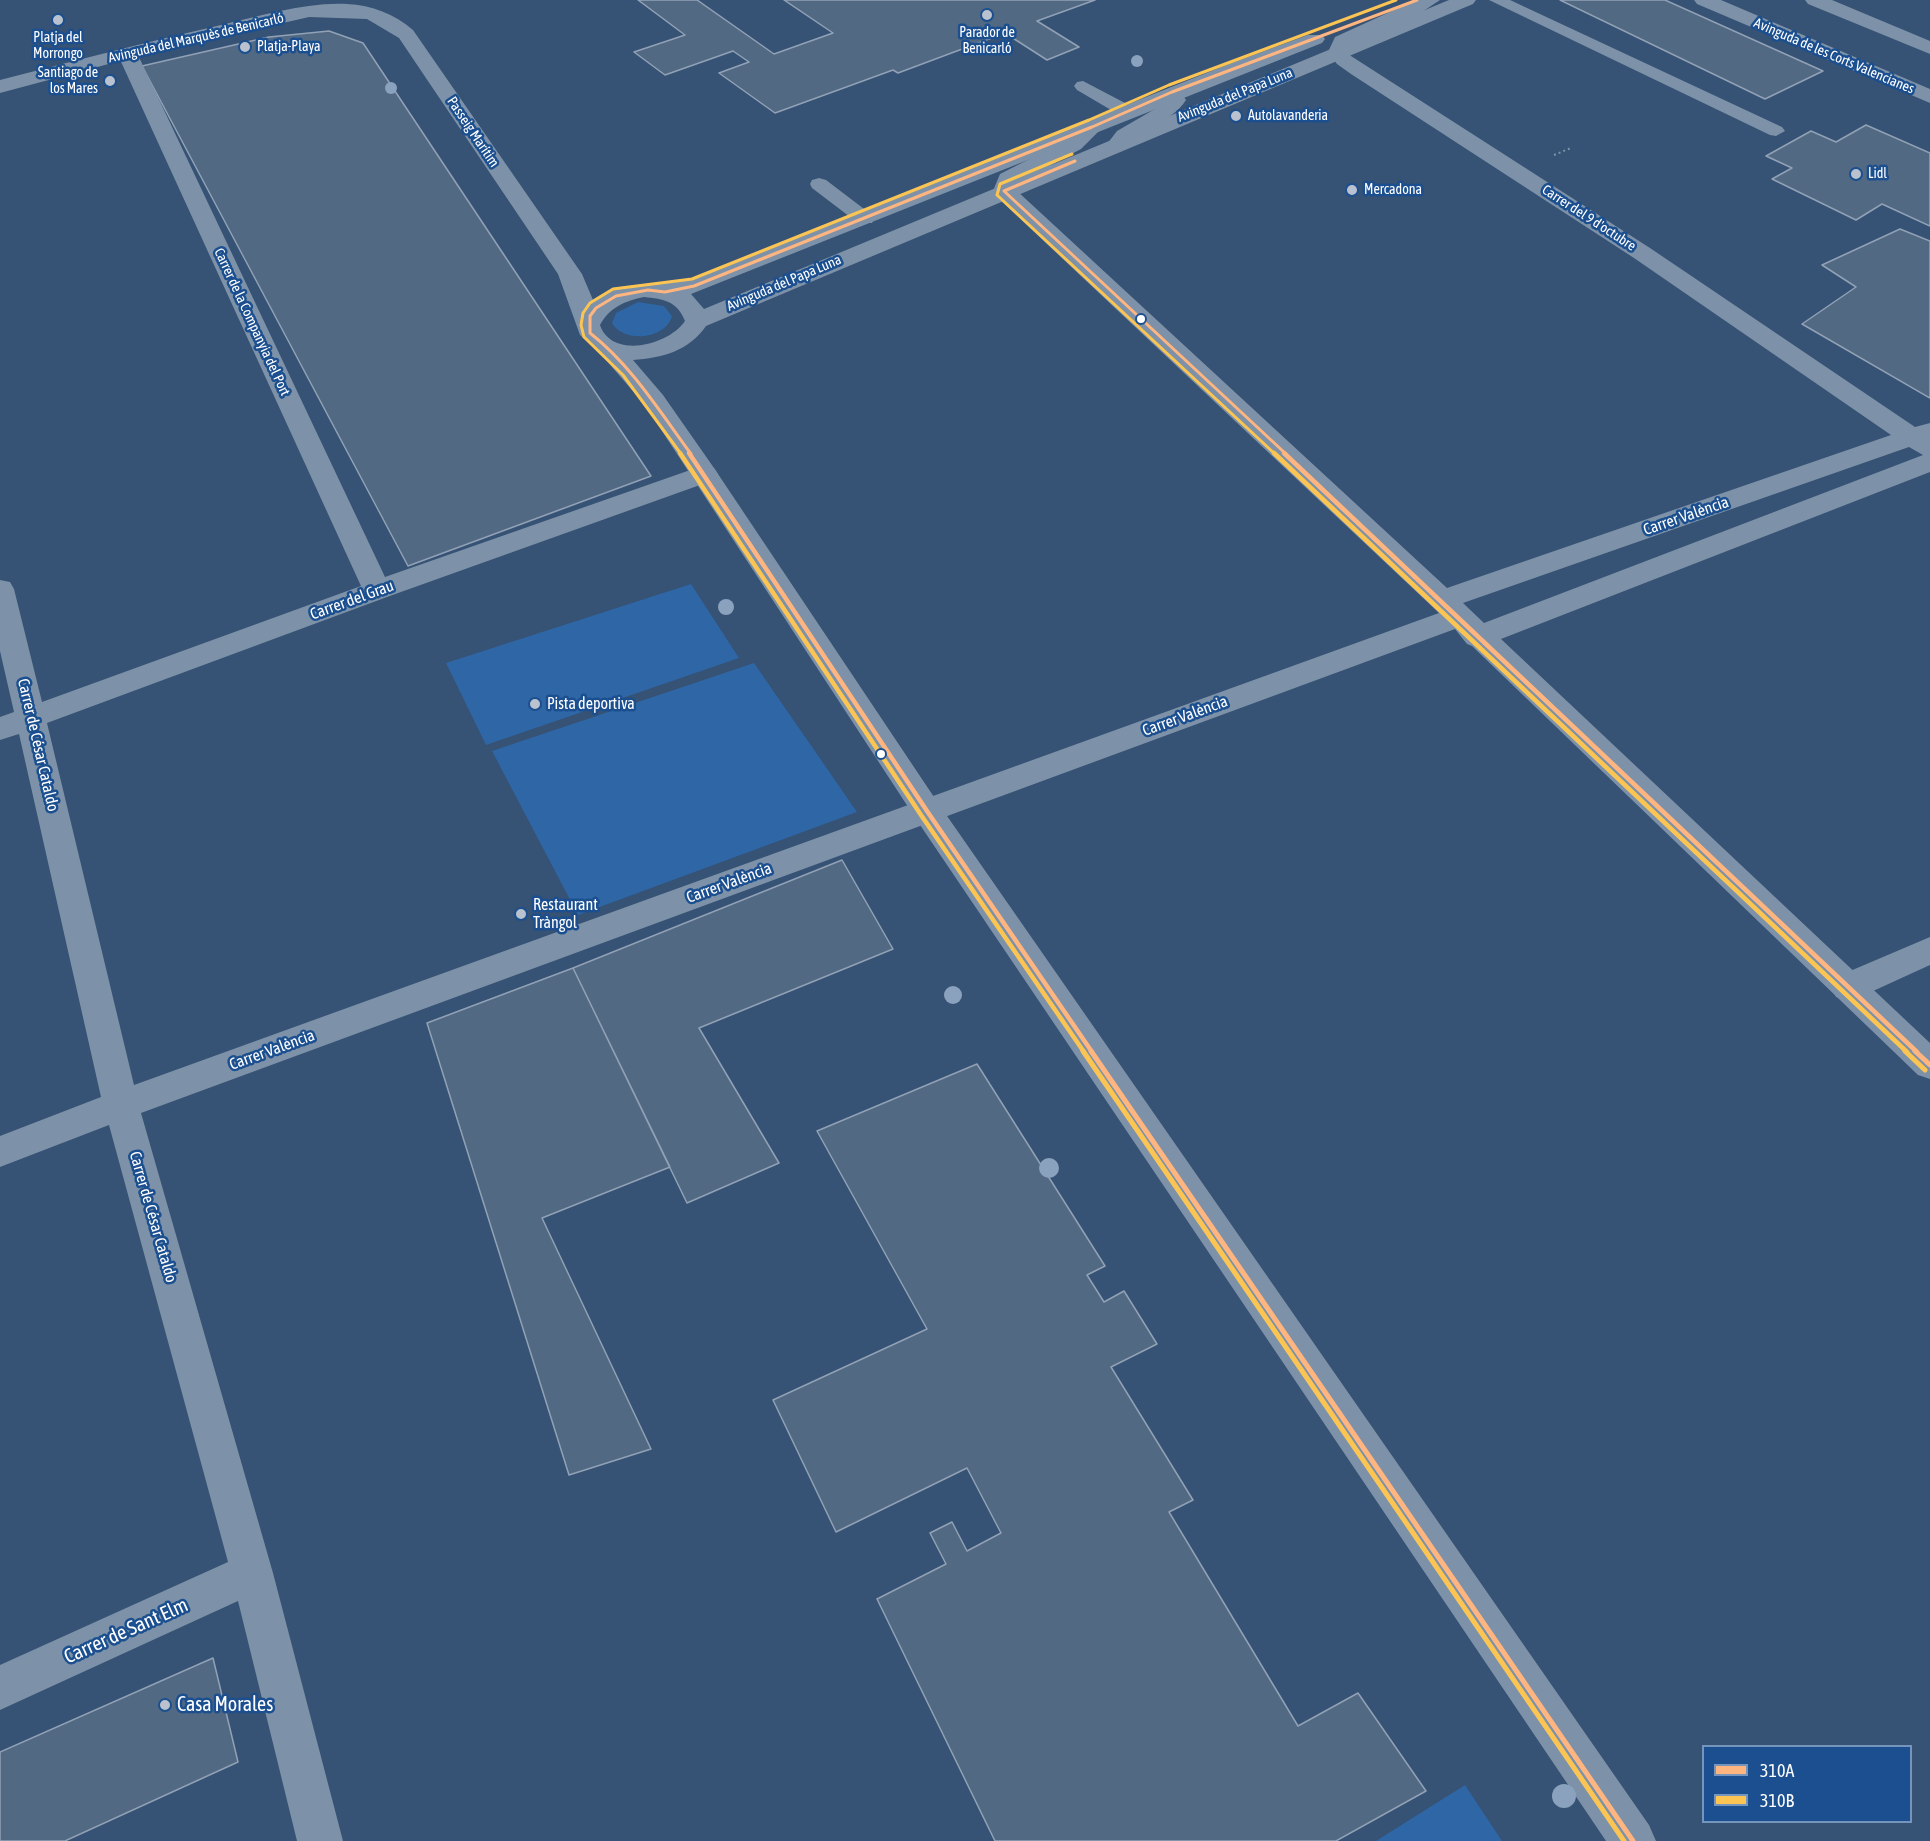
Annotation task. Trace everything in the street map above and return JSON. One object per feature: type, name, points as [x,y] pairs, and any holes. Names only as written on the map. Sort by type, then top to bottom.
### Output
[{"type":"street","name":"Avinguda del Papa Luna","points":[[666,292],[694,286],[1092,127],[1172,92],[1417,0]]},
{"type":"street","points":[[1338,52],[1342,41],[1354,33],[1412,11],[1430,0]]},
{"type":"street","name":"Avinguda del Papa Luna","points":[[697,321],[1004,190],[1466,0]]},
{"type":"street","name":"Avinguda de les Corts Valencianes","points":[[1704,0],[1930,97]]},
{"type":"street","points":[[1815,0],[1930,48]]},
{"type":"street","name":"Avinguda del Marquès de Benicarló","points":[[0,87],[127,53],[309,11],[358,10]]},
{"type":"street","name":"Passeig Marítim","points":[[358,10],[377,14],[394,23],[406,34],[570,274],[588,324]]},
{"type":"street","name":"Carrer del 9 d'octubre","points":[[1338,52],[1344,60],[1358,70],[1652,259],[1925,439]]},
{"type":"street","name":"Carrer de la Companyia del Port","points":[[127,53],[377,590]]},
{"type":"street","name":"Avinguda del Papa Luna","points":[[1004,190],[1008,179],[1065,151],[1080,141],[1092,127]]},
{"type":"street","points":[[1004,190],[1930,1065]]},
{"type":"street","points":[[570,274],[600,288],[630,292],[666,292],[689,303],[696,312],[697,321],[693,329],[676,344],[656,373],[653,385],[654,400]]},
{"type":"street","points":[[630,292],[611,298],[596,308],[588,324],[590,333],[609,348],[654,400],[927,811],[1633,1841]]},
{"type":"street","points":[[609,348],[642,352],[676,344]]},
{"type":"street","name":"Carrer València","points":[[0,1152],[121,1105],[1459,618],[1925,439]]},
{"type":"street","name":"Carrer València","points":[[1459,618],[1930,462]]},
{"type":"street","name":"Carrer del Grau","points":[[16,723],[377,590],[705,474]]},
{"type":"street","name":"Carrer de César Cataldo","points":[[0,589],[16,723],[252,1573],[320,1841]]},
{"type":"street","points":[[1848,987],[1930,950]]},
{"type":"street","name":"Carrer de Sant Elm","points":[[0,1688],[252,1573]]},
{"type":"lane","points":[[1497,0],[1776,131]]},
{"type":"lane","points":[[1083,86],[1119,107],[1121,114]]},
{"type":"lane","points":[[1116,144],[1123,135],[1174,105],[1177,100],[1172,92]]},
{"type":"lane","points":[[819,184],[865,219]]},
{"type":"shaded area","points":[[638,302],[664,306],[672,316],[668,324],[654,334],[644,336],[626,334],[618,330],[612,323],[616,313]]},
{"type":"shaded area","name":"Pista deportiva","points":[[691,584],[739,658],[486,745],[446,663]]},
{"type":"shaded area","points":[[754,663],[857,812],[578,915],[492,751]]},
{"type":"shaded area","points":[[1465,1785],[1502,1841],[1376,1841]]},
{"type":"building","points":[[638,0],[697,0],[774,54],[833,33],[784,0],[1095,0],[1037,21],[1079,47],[1047,60],[1005,33],[898,73],[893,70],[775,113],[719,73],[749,62],[733,51],[665,75],[634,52],[685,35]]},
{"type":"building","points":[[1560,0],[1665,0],[1823,71],[1765,99]]},
{"type":"building","points":[[329,31],[363,43],[651,476],[408,566],[142,66],[269,37]]},
{"type":"building","name":"Lidl","points":[[1866,125],[1930,153],[1930,226],[1882,204],[1856,220],[1772,179],[1792,168],[1766,156],[1811,131],[1836,142]]},
{"type":"building","points":[[1900,229],[1930,241],[1930,398],[1802,324],[1856,287],[1822,265]]},
{"type":"building","points":[[842,860],[893,949],[699,1028],[779,1163],[687,1203],[573,968]]},
{"type":"building","points":[[573,968],[670,1167],[542,1218],[651,1449],[569,1475],[427,1023]]},
{"type":"building","points":[[977,1064],[1105,1266],[1087,1275],[1104,1302],[1124,1291],[1157,1344],[1111,1367],[1193,1500],[1169,1512],[1298,1726],[1358,1693],[1426,1791],[1336,1841],[995,1841],[877,1599],[946,1564],[930,1533],[952,1522],[967,1551],[1001,1533],[967,1468],[836,1532],[773,1400],[927,1329],[817,1131]]},
{"type":"building","name":"Casa Morales","points":[[213,1658],[238,1762],[65,1841],[0,1841],[0,1752]]},
{"type":"transit line","name":"310B","points":[[1396,0],[1169,85],[1089,120],[692,279],[613,289],[590,303],[583,313],[581,325],[584,337],[623,375],[699,478],[921,815],[1624,1841]]},
{"type":"transit line","name":"310A","points":[[1417,0],[1172,92],[1092,127],[694,286],[665,292],[648,290],[616,296],[596,308],[590,316],[590,333],[609,348],[629,370],[705,474],[927,811],[1633,1841]]},
{"type":"transit line","name":"310B","points":[[1072,154],[1000,184],[997,195],[1437,605],[1925,1070]]},
{"type":"transit line","name":"310A","points":[[1075,161],[1004,191],[1442,600],[1930,1065]]},
{"type":"place","name":"Parador de Benicarló","points":[[987,15]]},
{"type":"place","name":"Platja del Morrongo","points":[[58,20]]},
{"type":"place","name":"Platja-Playa","points":[[245,47]]},
{"type":"place","name":"Santiago de los Mares","points":[[110,81]]},
{"type":"place","name":"Autolavanderia","points":[[1236,116]]},
{"type":"place","name":"Lidl","points":[[1856,174]]},
{"type":"place","name":"Mercadona","points":[[1352,190]]},
{"type":"place","name":"Pista deportiva","points":[[535,704]]},
{"type":"place","name":"Restaurant Tràngol","points":[[521,914]]},
{"type":"place","name":"Casa Morales","points":[[165,1705]]}]
